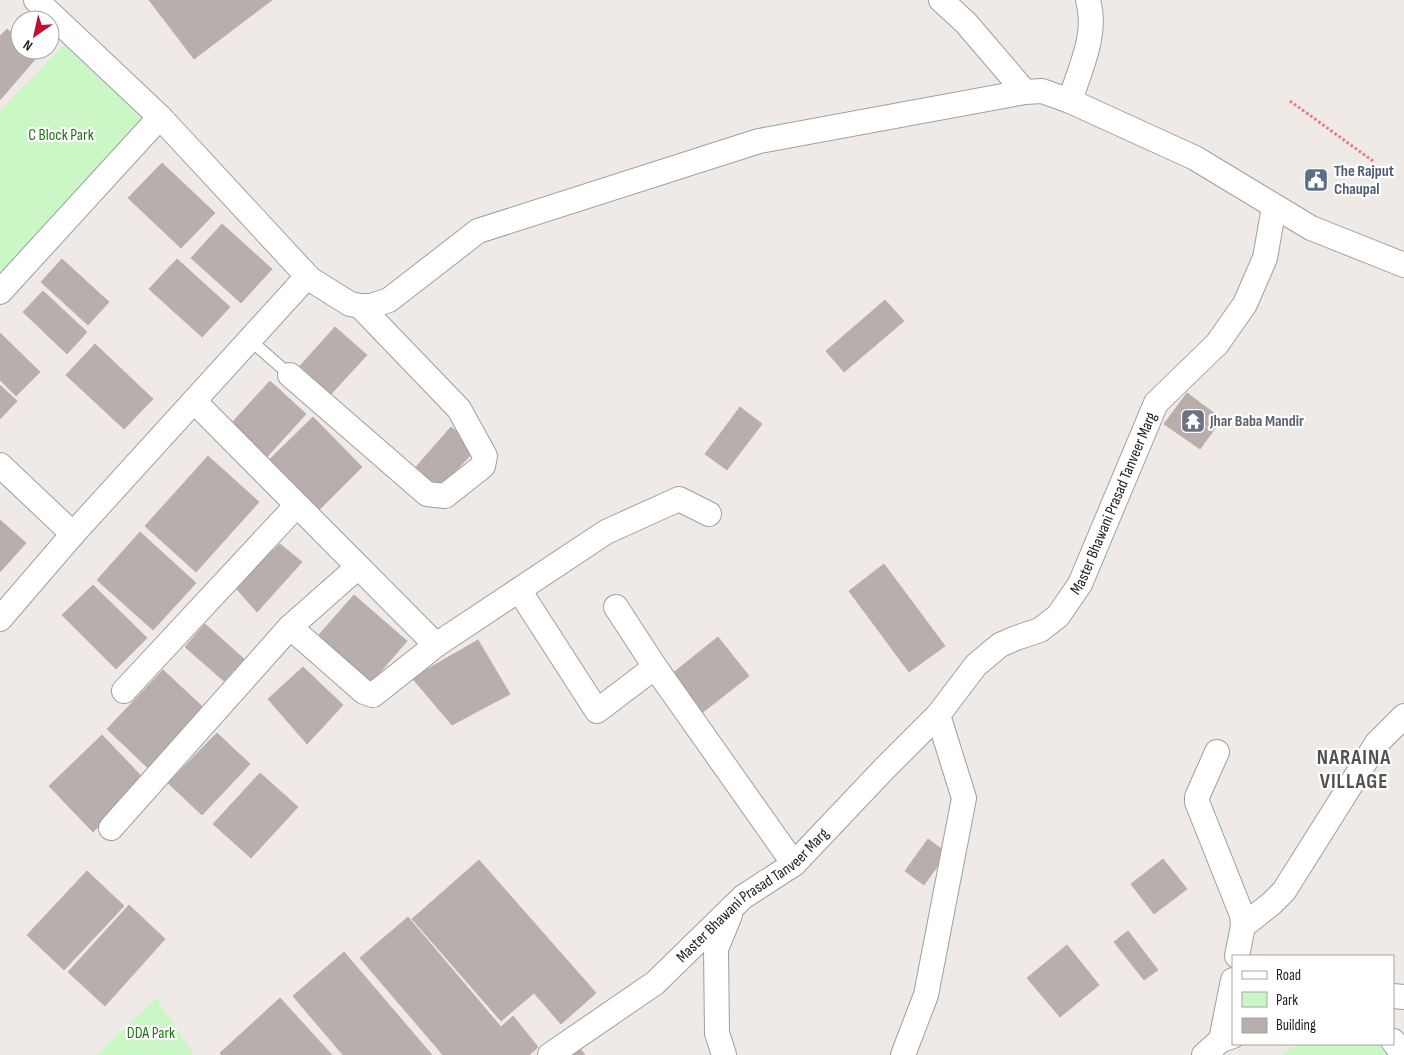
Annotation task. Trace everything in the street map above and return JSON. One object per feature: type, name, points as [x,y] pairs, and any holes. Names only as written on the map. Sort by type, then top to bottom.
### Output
[{"type":"street","points":[[36,0],[160,117],[310,279],[343,300],[360,306],[371,306],[389,300],[478,231],[759,141],[1025,92],[1042,91],[1070,101],[1194,158],[1311,228],[1403,269]]},
{"type":"street","points":[[941,0],[966,23],[1025,92]]},
{"type":"street","points":[[1070,101],[1091,33],[1092,14],[1088,0]]},
{"type":"street","points":[[0,292],[160,117]]},
{"type":"street","name":"Master Bhawani Prasad Tanveer Marg","points":[[550,1055],[655,983],[743,897],[794,864],[938,715],[976,665],[1000,645],[1040,630],[1058,616],[1080,584],[1156,403],[1217,344],[1245,304],[1265,258],[1274,207]]},
{"type":"street","points":[[0,619],[73,534],[194,400],[304,280],[310,279]]},
{"type":"street","points":[[290,375],[427,494],[445,496],[482,466],[485,456],[458,409],[360,306]]},
{"type":"street","points":[[194,400],[436,645]]},
{"type":"street","points":[[0,466],[73,534]]},
{"type":"street","points":[[290,627],[364,692],[373,695],[436,645],[606,532],[678,499],[709,514]]},
{"type":"street","points":[[124,691],[297,505]]},
{"type":"street","points":[[111,828],[290,627],[358,567]]},
{"type":"street","points":[[519,590],[597,711],[655,666]]},
{"type":"street","points":[[616,607],[655,666],[794,864]]},
{"type":"street","points":[[903,1055],[926,995],[964,798],[938,715]]},
{"type":"street","points":[[1243,926],[1284,891],[1378,744],[1404,716]]},
{"type":"street","points":[[1217,752],[1197,797],[1197,802],[1238,905],[1243,926],[1237,955]]},
{"type":"street","points":[[724,1055],[717,1033],[716,949],[734,907]]},
{"type":"street","points":[[1219,1044],[1232,985]]},
{"type":"street","points":[[1394,1042],[1404,1055]]},
{"type":"lane","points":[[250,340],[290,375]]},
{"type":"path","points":[[1290,101],[1374,161]]},
{"type":"green space","name":"C Block Park","points":[[73,35],[160,117],[0,291],[0,111],[49,60],[60,60],[60,49]]},
{"type":"green space","name":"DDA Park","points":[[156,998],[194,1055],[97,1055]]},
{"type":"green space","points":[[1298,1045],[1380,1045],[1387,1055],[1280,1055]]},
{"type":"building","points":[[149,0],[272,0],[194,59]]},
{"type":"building","points":[[7,29],[10,32],[10,60],[35,60],[0,100],[0,36]]},
{"type":"building","points":[[162,163],[215,213],[181,248],[128,198]]},
{"type":"building","points":[[222,224],[272,269],[241,303],[191,258]]},
{"type":"building","points":[[62,259],[109,302],[88,325],[41,282]]},
{"type":"building","points":[[177,259],[230,307],[202,337],[149,289]]},
{"type":"building","points":[[43,291],[87,332],[67,354],[23,312]]},
{"type":"building","points":[[885,300],[904,321],[844,372],[826,351]]},
{"type":"building","points":[[335,327],[367,355],[331,394],[300,366]]},
{"type":"building","points":[[0,333],[40,372],[16,396],[0,380]]},
{"type":"building","points":[[95,344],[153,399],[124,429],[66,375]]},
{"type":"building","points":[[270,381],[306,414],[264,460],[228,427]]},
{"type":"building","points":[[0,385],[17,401],[0,419]]},
{"type":"building","name":"Jhar Baba Mandir","points":[[1187,393],[1222,419],[1200,449],[1164,424]]},
{"type":"building","points":[[740,407],[762,424],[727,470],[705,454]]},
{"type":"building","points":[[313,417],[362,467],[314,515],[264,465]]},
{"type":"building","points":[[451,427],[477,448],[437,491],[415,468]]},
{"type":"building","points":[[208,456],[259,502],[196,572],[145,526]]},
{"type":"building","points":[[0,520],[26,543],[0,572]]},
{"type":"building","points":[[140,532],[196,583],[153,630],[97,580]]},
{"type":"building","points":[[280,544],[302,562],[257,612],[234,586]]},
{"type":"building","points":[[884,564],[945,646],[909,672],[849,591]]},
{"type":"building","points":[[93,585],[147,638],[116,669],[62,615]]},
{"type":"building","points":[[354,595],[407,641],[370,684],[317,637]]},
{"type":"building","points":[[205,624],[244,659],[224,681],[185,647]]},
{"type":"building","points":[[718,637],[749,676],[703,712],[673,673]]},
{"type":"building","points":[[478,640],[510,694],[452,725],[412,678]]},
{"type":"building","points":[[303,667],[343,705],[307,744],[268,699]]},
{"type":"building","points":[[163,670],[206,710],[150,770],[107,729]]},
{"type":"building","points":[[217,733],[250,764],[202,815],[168,783]]},
{"type":"building","points":[[102,735],[146,781],[93,832],[49,786]]},
{"type":"building","points":[[260,773],[298,807],[251,858],[213,824]]},
{"type":"building","points":[[928,839],[947,853],[924,885],[905,871]]},
{"type":"building","points":[[1163,859],[1187,889],[1154,914],[1131,884]]},
{"type":"building","points":[[479,860],[596,993],[561,1024],[534,993],[501,1021],[412,919]]},
{"type":"building","points":[[87,871],[124,906],[64,970],[27,935]]},
{"type":"building","points":[[129,905],[165,939],[105,1006],[68,972]]},
{"type":"building","points":[[408,917],[501,1027],[513,1016],[538,1047],[529,1055],[443,1055],[360,958]]},
{"type":"building","points":[[1128,931],[1158,970],[1144,980],[1114,942]]},
{"type":"building","points":[[1067,945],[1099,985],[1060,1017],[1027,978]]},
{"type":"building","points":[[344,952],[432,1055],[343,1055],[293,996]]},
{"type":"building","points":[[280,998],[332,1055],[222,1055],[220,1053]]},
{"type":"building","points":[[578,1046],[585,1055],[567,1055]]},
{"type":"place","name":"The Rajput Chaupal","points":[[1316,180]]},
{"type":"place","name":"Jhar Baba Mandir","points":[[1193,421]]},
{"type":"district","name":"NARAINA VILLAGE","points":[[1354,769]]}]
